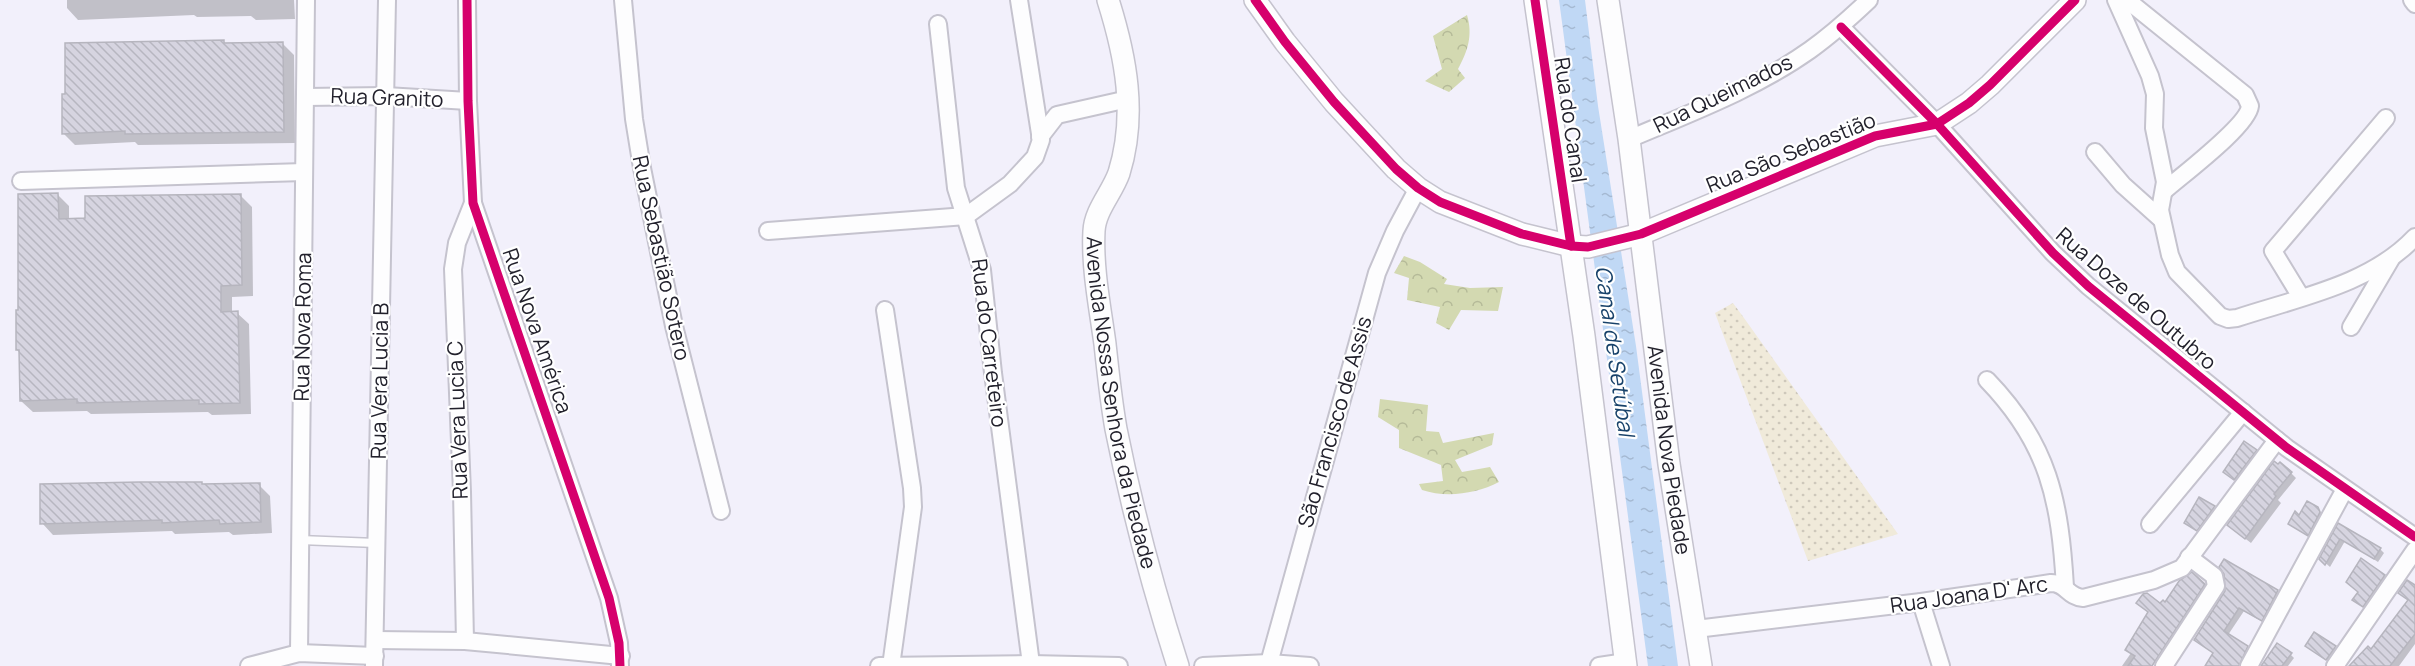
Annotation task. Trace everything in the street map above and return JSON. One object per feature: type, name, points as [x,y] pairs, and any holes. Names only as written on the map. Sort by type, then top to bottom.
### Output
[{"type":"street","name":"Rua Nova Roma","points":[[299,653],[306,0]]},
{"type":"street","name":"Rua Vera Lucia B","points":[[375,654],[387,0]]},
{"type":"street","name":"Rua Nova América","points":[[467,0],[468,101],[473,203],[517,324],[609,598],[615,618],[620,661]]},
{"type":"street","name":"Rua Sebastião Sotero","points":[[623,0],[634,118],[642,168],[674,327],[721,511]]},
{"type":"street","points":[[768,231],[966,216],[1010,184],[1032,161],[1040,145],[1019,0]]},
{"type":"street","name":"Avenida Nossa Senhora da Piedade","points":[[1108,0],[1122,44],[1128,99],[1128,127],[1125,152],[1118,177],[1100,210],[1094,229],[1097,289],[1116,428],[1154,591],[1178,666]]},
{"type":"street","points":[[1255,0],[1285,42],[1334,102],[1396,169],[1418,188],[1440,202],[1480,219],[1522,234],[1580,246],[1626,664],[1599,666]]},
{"type":"street","name":"Rua do Canal","points":[[1535,0],[1580,246]]},
{"type":"street","points":[[1608,0],[1629,140],[1632,237]]},
{"type":"street","name":"Rua Queimados","points":[[1629,140],[1760,80],[1809,51],[1841,27],[1869,0]]},
{"type":"street","name":"Rua São Sebastião","points":[[1580,246],[1632,237],[1875,136],[1937,124],[1970,103],[2075,0]]},
{"type":"street","points":[[2116,0],[2156,94],[2154,128],[2163,169],[2164,191],[2161,201],[2161,219],[2177,272],[2211,309],[2228,319],[2301,297],[2367,273],[2415,237]]},
{"type":"street","points":[[2127,0],[2245,95],[2250,106],[2245,118],[2233,131],[2164,191]]},
{"type":"street","points":[[2412,0],[2415,4]]},
{"type":"street","name":"Rua do Carreteiro","points":[[938,24],[955,181],[982,270],[1031,664]]},
{"type":"street","name":"Rua Doze de Outubro","points":[[1841,27],[1937,124],[2044,244],[2088,286],[2277,440],[2415,537]]},
{"type":"street","name":"Rua Granito","points":[[305,97],[386,96],[468,101]]},
{"type":"street","points":[[1040,137],[1057,115],[1128,99]]},
{"type":"street","points":[[2301,297],[2273,251],[2385,118]]},
{"type":"street","points":[[2094,152],[2123,185],[2161,219]]},
{"type":"street","points":[[21,181],[304,172]]},
{"type":"street","name":"São Francisco de Assis","points":[[1269,663],[1333,425],[1377,273],[1395,231],[1418,188]]},
{"type":"street","name":"Rua Vera Lucia C","points":[[465,641],[462,492],[453,269],[457,243],[473,203]]},
{"type":"street","name":"Avenida Nova Piedade","points":[[1632,237],[1701,666]]},
{"type":"street","points":[[2351,327],[2393,255]]},
{"type":"street","points":[[885,310],[913,507],[891,666]]},
{"type":"street","points":[[1987,380],[2026,426],[2039,451],[2051,486],[2060,525],[2065,587]]},
{"type":"street","points":[[2150,524],[2243,412]]},
{"type":"street","name":"Rua Joana D' Arc","points":[[1696,630],[1921,603],[2051,583],[2058,583],[2073,596],[2083,598],[2171,574],[2182,568],[2277,440]]},
{"type":"street","points":[[2249,666],[2345,489]]},
{"type":"street","points":[[2335,666],[2415,550]]},
{"type":"street","points":[[2164,666],[2216,586],[2214,576],[2189,557]]},
{"type":"street","points":[[1921,603],[1941,666]]},
{"type":"street","points":[[249,666],[299,653],[375,654],[465,641],[620,661]]},
{"type":"street","points":[[1203,666],[1269,663],[1310,666]]},
{"type":"street","points":[[879,666],[1031,664],[1119,666]]},
{"type":"lane","points":[[300,540],[376,543]]},
{"type":"green space","points":[[1467,15],[1470,29],[1468,43],[1458,69],[1465,78],[1449,92],[1425,81],[1442,69],[1433,36]]},
{"type":"green space","points":[[1404,256],[1420,262],[1447,279],[1444,284],[1470,288],[1503,287],[1498,311],[1461,310],[1449,330],[1436,323],[1440,307],[1407,300],[1409,278],[1394,273]]},
{"type":"green space","points":[[1380,399],[1428,405],[1426,431],[1439,432],[1443,443],[1494,433],[1492,445],[1455,460],[1462,472],[1490,467],[1499,482],[1471,492],[1441,494],[1422,490],[1419,484],[1443,481],[1441,465],[1399,448],[1399,430],[1378,417]]},
{"type":"sand","points":[[1733,303],[1898,534],[1808,561],[1715,313]]},
{"type":"water","name":"Canal de Setúbal","points":[[1559,0],[1585,0],[1598,106],[1636,346],[1678,666],[1648,666]]},
{"type":"building","points":[[224,40],[224,43],[283,42],[284,132],[125,134],[125,131],[62,134],[65,43]]},
{"type":"building","points":[[58,193],[59,219],[85,218],[85,196],[241,194],[242,285],[221,286],[221,312],[238,311],[240,403],[199,404],[199,400],[77,403],[77,399],[20,401],[19,350],[16,350],[18,194]]},
{"type":"building","points":[[2244,441],[2257,450],[2234,480],[2223,472]]},
{"type":"building","points":[[2274,461],[2278,464],[2280,462],[2292,472],[2274,494],[2276,496],[2245,539],[2227,525]]},
{"type":"building","points":[[260,483],[261,522],[220,524],[219,520],[162,523],[162,520],[40,524],[40,484]]},
{"type":"building","points":[[2199,497],[2215,506],[2197,531],[2184,523]]},
{"type":"building","points":[[2307,501],[2318,507],[2320,512],[2308,536],[2288,524],[2295,511],[2299,515]]},
{"type":"building","points":[[2338,523],[2381,548],[2374,559],[2340,539],[2325,565],[2319,559]]},
{"type":"building","points":[[2361,558],[2385,575],[2363,607],[2352,600],[2358,592],[2346,582]]},
{"type":"building","points":[[2224,559],[2278,590],[2262,621],[2239,608],[2224,631],[2248,646],[2239,666],[2205,666],[2213,653],[2194,640],[2225,591],[2224,574],[2219,567]]},
{"type":"building","points":[[2192,572],[2205,584],[2152,666],[2128,666],[2135,656],[2125,650],[2148,612],[2136,603],[2143,594],[2147,593],[2160,603],[2163,600],[2165,602],[2179,581]]},
{"type":"building","points":[[2407,580],[2415,585],[2415,634],[2390,666],[2349,666],[2368,646],[2371,649],[2408,600],[2398,593]]},
{"type":"building","points":[[2314,632],[2336,646],[2326,660],[2305,646]]},
{"type":"building","points":[[2277,643],[2292,653],[2282,666],[2261,666]]},
{"type":"cycle path","points":[[467,0],[468,101],[473,203],[609,598],[619,643],[620,666]]},
{"type":"cycle path","points":[[1255,0],[1285,42],[1334,102],[1396,169],[1418,188],[1440,202],[1522,234],[1571,246],[1588,247],[1641,234],[1875,136],[1937,124],[1969,103],[1990,85],[2075,0]]},
{"type":"cycle path","points":[[1535,0],[1571,246]]},
{"type":"cycle path","points":[[1841,27],[1937,124],[2053,253],[2088,286],[2287,448],[2415,537]]}]
